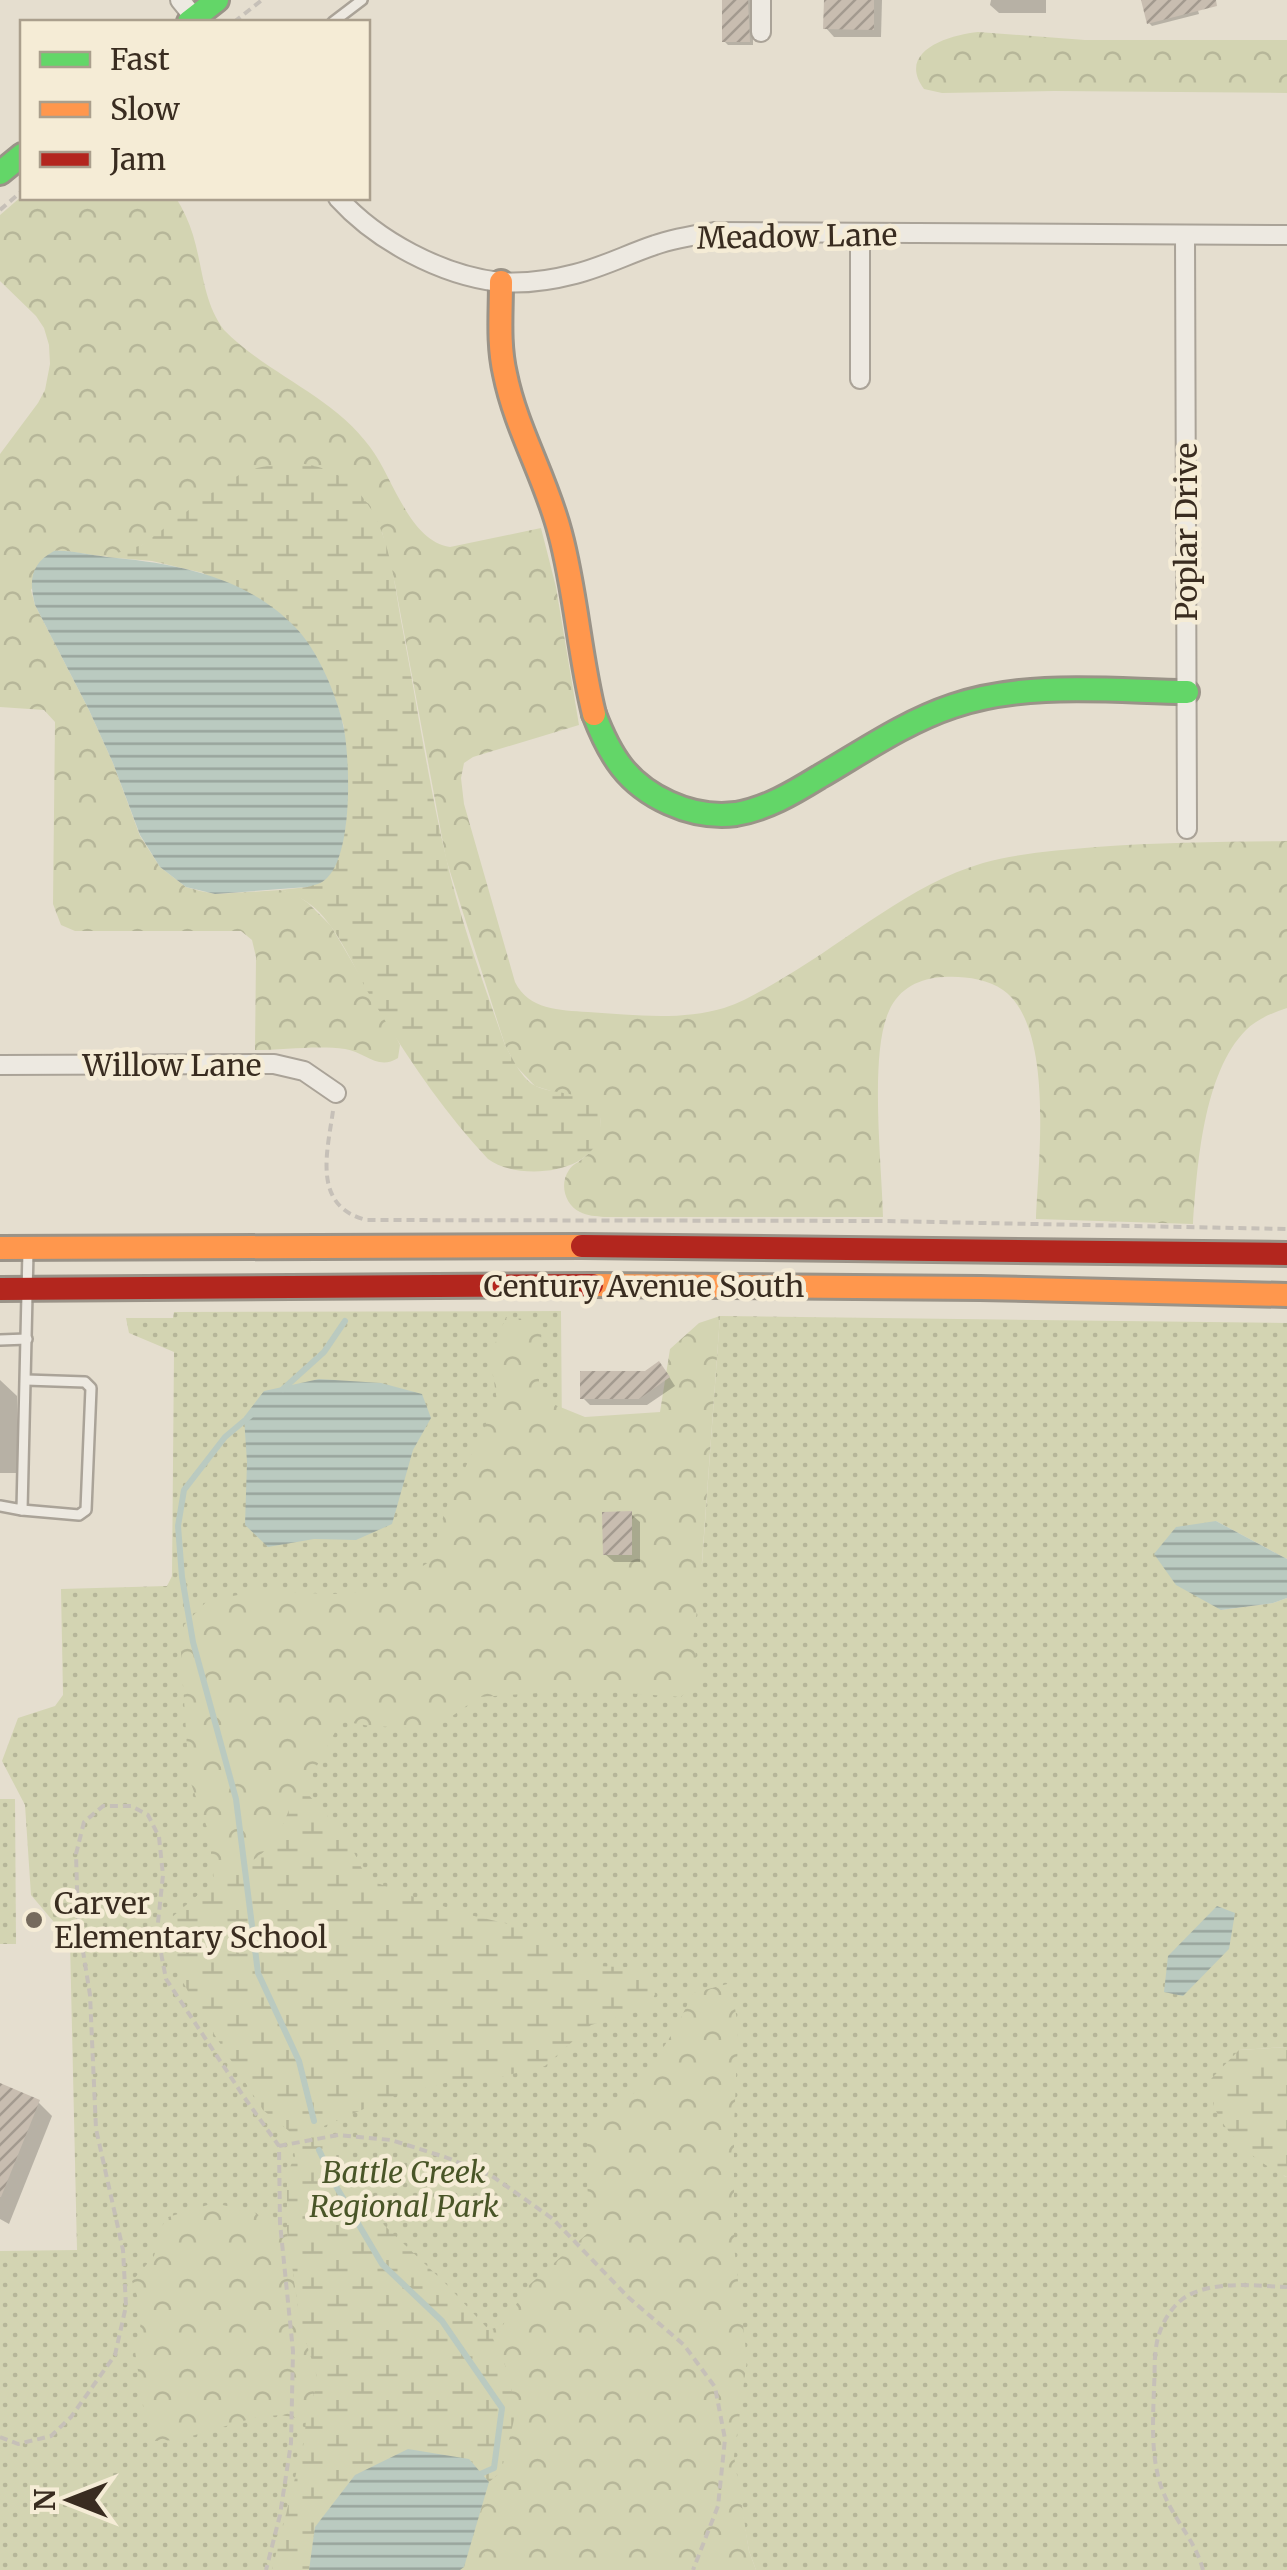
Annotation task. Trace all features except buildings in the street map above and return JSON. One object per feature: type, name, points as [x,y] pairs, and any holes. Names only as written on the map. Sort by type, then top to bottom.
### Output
[{"type":"main road","points":[[190,16],[217,0]]},
{"type":"main road","points":[[0,173],[20,157]]},
{"type":"main road","points":[[501,282],[502,358],[560,530],[592,713],[619,768],[641,790],[698,814],[729,816],[783,798],[919,721],[954,706],[1027,692],[1187,692]]},
{"type":"main road","name":"Century Avenue South","points":[[0,1248],[660,1246],[1287,1254]]},
{"type":"main road","name":"Century Avenue South","points":[[0,1289],[639,1285],[1287,1295]]},
{"type":"street","points":[[761,0],[761,32]]},
{"type":"street","name":"Meadow Lane","points":[[340,200],[378,233],[426,260],[462,274],[501,282],[575,274],[655,245],[715,232],[1287,235]]},
{"type":"street","points":[[860,234],[860,379]]},
{"type":"street","name":"Poplar Drive","points":[[1185,236],[1187,828]]},
{"type":"street","name":"Willow Lane","points":[[0,1065],[274,1064],[304,1071],[336,1093]]},
{"type":"lane","points":[[336,20],[362,0]]},
{"type":"lane","points":[[22,1510],[28,1248]]},
{"type":"lane","points":[[0,1340],[27,1339]]},
{"type":"lane","points":[[0,1506],[79,1515],[86,1510],[91,1388],[84,1382],[26,1380]]},
{"type":"path","points":[[237,20],[262,0]]},
{"type":"path","points":[[0,210],[20,193]]},
{"type":"path","points":[[336,1093],[327,1158],[329,1189],[342,1209],[367,1220],[849,1220],[1287,1230]]},
{"type":"path","points":[[0,2437],[18,2444],[51,2436],[115,2355],[126,2306],[123,2250],[96,2130],[90,1994],[78,1920],[76,1854],[84,1822],[103,1806],[131,1806],[148,1814],[160,1837],[163,1875],[157,1932],[166,1979],[279,2146],[280,2224],[293,2352],[292,2444],[266,2570]]},
{"type":"path","points":[[279,2146],[338,2135],[391,2140],[492,2176],[553,2219],[628,2297],[684,2345],[715,2387],[725,2439],[718,2506],[693,2570]]},
{"type":"path","points":[[1203,2570],[1200,2557],[1162,2491],[1157,2465],[1153,2438],[1156,2348],[1161,2328],[1186,2296],[1215,2287],[1287,2287]]},
{"type":"green space","points":[[978,32],[1085,40],[1287,40],[1287,93],[942,93],[924,89],[917,76],[921,55],[941,41]]},
{"type":"green space","points":[[20,198],[177,200],[193,235],[212,308],[224,330],[355,429],[423,533],[450,547],[541,528],[556,587],[579,725],[473,757],[464,763],[461,778],[464,804],[515,982],[537,1003],[566,1010],[639,1015],[708,1012],[756,994],[905,898],[983,863],[1025,854],[1096,847],[1287,841],[1287,1008],[1246,1030],[1220,1070],[1205,1122],[1193,1224],[1036,1219],[1040,1097],[1030,1034],[1019,1008],[1003,990],[983,981],[952,977],[927,980],[904,990],[893,1003],[883,1030],[878,1082],[883,1217],[604,1217],[575,1209],[565,1194],[564,1181],[572,1166],[594,1146],[600,1117],[535,1086],[516,1066],[505,1045],[446,859],[382,532],[186,514],[125,553],[102,556],[54,551],[31,590],[113,763],[140,836],[160,867],[186,887],[200,891],[216,894],[280,890],[308,903],[331,926],[396,1037],[400,1045],[398,1058],[378,1062],[334,1048],[255,1050],[256,957],[252,940],[241,931],[75,931],[61,925],[53,904],[55,722],[44,710],[0,707],[0,454],[38,403],[50,364],[44,328],[0,281],[0,215]]},
{"type":"green space","points":[[282,463],[333,472],[362,497],[378,522],[391,566],[452,881],[505,1045],[532,1084],[584,1098],[599,1114],[600,1132],[595,1146],[570,1165],[553,1170],[517,1170],[488,1159],[414,1065],[328,922],[306,901],[280,890],[307,887],[336,862],[345,828],[344,727],[314,654],[203,573],[152,561],[105,557],[142,545],[239,475]]},
{"type":"green space","name":"Battle Creek Regional Park","points":[[561,1311],[563,1564],[702,1564],[720,1316],[1287,1323],[1287,1559],[1216,1521],[1221,1610],[1287,1598],[1287,2047],[1239,2050],[1287,2177],[1287,2570],[756,2570],[743,2517],[744,2570],[0,2570],[0,2251],[77,2250],[70,1941],[31,1895],[25,1805],[2,1761],[18,1718],[55,1706],[63,1695],[61,1589],[167,1586],[172,1576],[174,1352],[129,1333],[126,1318],[173,1318],[174,1312]]},
{"type":"green space","points":[[720,1316],[693,1640],[700,1678],[681,1697],[584,1690],[479,1697],[434,1729],[341,1721],[313,1773],[307,1793],[292,1803],[275,1843],[245,1867],[214,1881],[209,1833],[189,1778],[181,1653],[184,1625],[207,1601],[258,1591],[333,1594],[386,1590],[429,1562],[446,1508],[497,1401],[490,1356],[506,1317],[542,1321],[538,1398],[585,1417],[660,1412],[670,1349],[699,1323]]},
{"type":"green space","points":[[307,1793],[347,1838],[367,1879],[474,1916],[539,1931],[569,1956],[596,1966],[642,1968],[655,1994],[649,2008],[591,2025],[545,2066],[399,2094],[324,2126],[332,2148],[347,2158],[384,2225],[489,2330],[509,2374],[515,2416],[501,2472],[489,2482],[469,2459],[315,2527],[309,2570],[272,2570],[318,2380],[300,2322],[287,2230],[287,2174],[295,2156],[289,2131],[263,2110],[171,1960],[171,1918],[214,1881],[245,1867],[275,1843],[292,1803]]},
{"type":"green space","points":[[0,1799],[15,1799],[16,1944],[0,1944]]},
{"type":"green space","points":[[731,1983],[738,2027],[734,2246],[747,2360],[734,2456],[749,2551],[756,2570],[460,2570],[489,2482],[501,2472],[509,2374],[489,2330],[503,2325],[528,2286],[588,2233],[587,2130],[635,2092],[693,1993]]},
{"type":"green space","points":[[1287,2047],[1287,2177],[1256,2158],[1229,2132],[1214,2107],[1211,2079],[1239,2050]]},
{"type":"green space","points":[[214,2203],[253,2212],[287,2230],[300,2322],[318,2380],[306,2420],[281,2415],[257,2417],[178,2440],[153,2441],[135,2351],[143,2313],[132,2281],[154,2256],[165,2218]]},
{"type":"shaded area","points":[[54,551],[158,563],[208,575],[254,595],[295,627],[319,661],[332,689],[346,744],[345,828],[335,866],[325,880],[307,887],[215,894],[186,887],[160,867],[140,835],[89,710],[35,605],[33,574]]},
{"type":"shaded area","points":[[319,1379],[381,1383],[422,1394],[431,1418],[413,1450],[392,1524],[356,1540],[314,1539],[268,1547],[245,1525],[244,1417],[264,1391]]},
{"type":"shaded area","points":[[1216,1521],[1287,1559],[1287,1598],[1221,1610],[1176,1585],[1154,1554],[1176,1527]]},
{"type":"shaded area","points":[[1217,1906],[1235,1913],[1229,1949],[1183,1996],[1164,1992],[1168,1956]]},
{"type":"shaded area","points":[[408,2449],[469,2459],[489,2482],[464,2567],[309,2570],[315,2527],[355,2475]]},
{"type":"waterway","points":[[283,1389],[324,1352],[345,1321]]},
{"type":"waterway","points":[[250,1416],[225,1437],[184,1490],[178,1526],[182,1577],[193,1642],[236,1799],[258,1973],[299,2061],[314,2121]]},
{"type":"waterway","points":[[319,2150],[382,2264],[442,2321],[502,2408],[494,2468],[476,2476]]},
{"type":"traffic: fast","points":[[192,20],[217,0]]},
{"type":"traffic: fast","points":[[0,173],[20,157]]},
{"type":"traffic: fast","points":[[594,714],[614,756],[642,787],[685,809],[727,815],[779,800],[918,720],[981,698],[1069,689],[1187,692]]},
{"type":"traffic: slow","points":[[501,282],[505,374],[560,533],[594,714]]},
{"type":"traffic: slow","points":[[0,1248],[582,1246]]},
{"type":"traffic: slow","points":[[592,1285],[1287,1295]]},
{"type":"traffic: jam","points":[[582,1246],[1287,1254]]},
{"type":"traffic: jam","points":[[0,1289],[592,1285]]},
{"type":"place","name":"Carver Elementary School","points":[[34,1920]]}]
